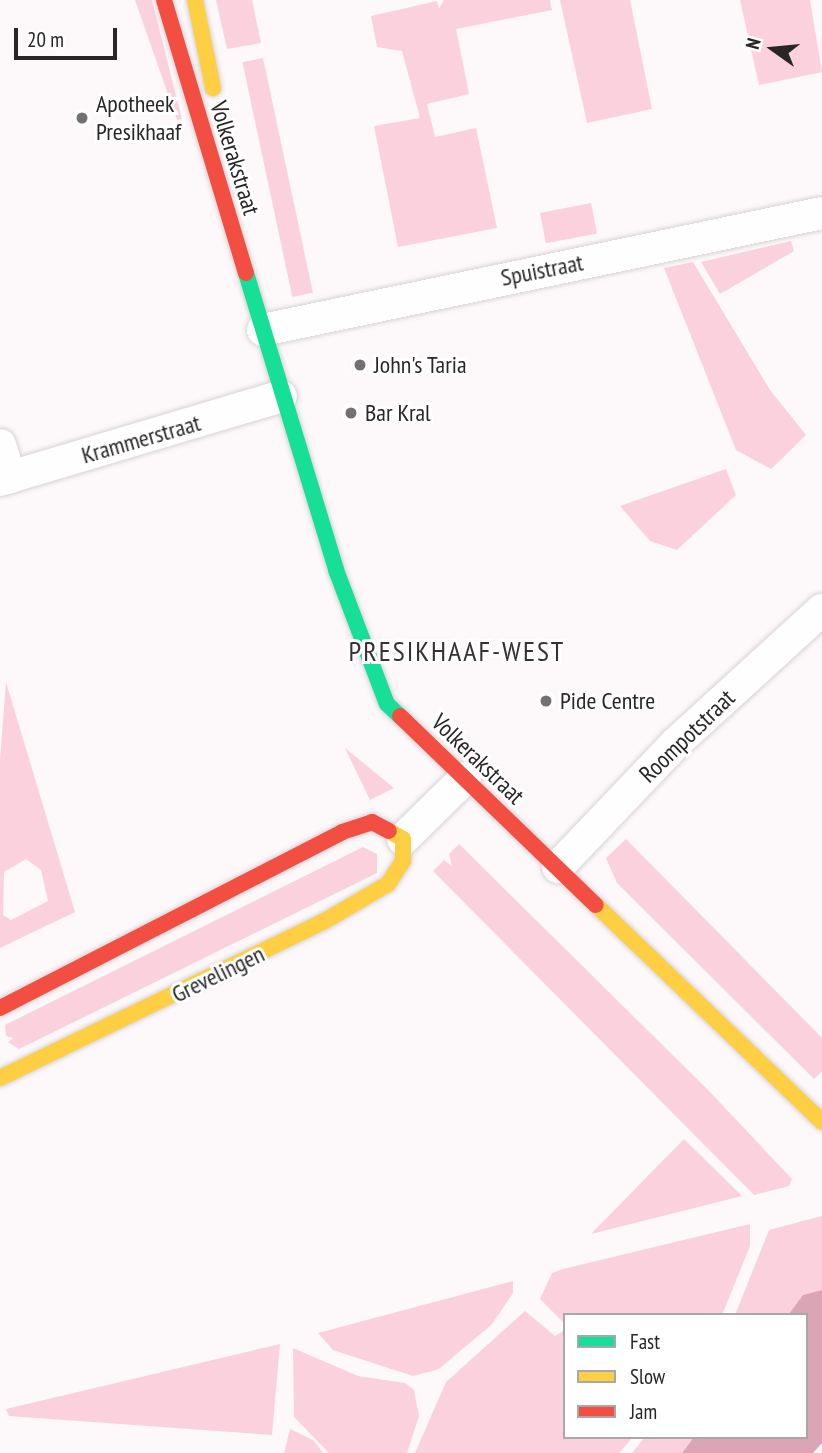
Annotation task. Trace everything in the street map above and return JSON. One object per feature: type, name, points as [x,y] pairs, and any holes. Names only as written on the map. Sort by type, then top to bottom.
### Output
[{"type":"street","name":"Volkerakstraat","points":[[164,0],[281,396],[376,681],[387,704],[822,1122]]},
{"type":"street","name":"Volkerakstraat","points":[[195,0],[262,330]]},
{"type":"street","name":"Spuistraat","points":[[262,330],[822,213]]},
{"type":"street","name":"Krammerstraat","points":[[5,479],[281,396]]},
{"type":"street","points":[[0,445],[5,479]]},
{"type":"street","name":"Roompotstraat","points":[[558,867],[676,744],[822,610]]},
{"type":"street","points":[[0,1008],[342,832],[372,822],[403,839],[465,778]]},
{"type":"street","name":"Grevelingen","points":[[0,1078],[323,922],[387,884],[403,861],[403,839]]},
{"type":"shaded area","points":[[135,0],[152,0],[182,119],[177,120]]},
{"type":"shaded area","points":[[216,0],[252,0],[261,43],[227,49]]},
{"type":"shaded area","points":[[444,0],[550,0],[552,10],[456,29],[469,94],[427,104],[435,137],[476,128],[497,228],[398,247],[374,126],[420,118],[402,51],[377,47],[371,16],[437,1],[439,9]]},
{"type":"shaded area","points":[[560,0],[630,0],[652,109],[587,123]]},
{"type":"shaded area","points":[[740,0],[810,0],[822,72],[759,85]]},
{"type":"shaded area","points":[[263,58],[313,293],[292,297],[242,62]]},
{"type":"shaded area","points":[[591,203],[597,233],[546,243],[540,213]]},
{"type":"shaded area","points":[[791,241],[794,251],[720,294],[701,262]]},
{"type":"shaded area","points":[[693,262],[770,390],[806,435],[771,469],[736,450],[664,268]]},
{"type":"shaded area","points":[[726,469],[736,495],[677,550],[650,541],[620,506]]},
{"type":"shaded area","points":[[6,682],[75,912],[0,948],[0,761]],"holes":[[[26,859],[41,870],[48,901],[11,920],[3,915],[4,872]]]},
{"type":"shaded area","points":[[345,748],[394,788],[370,800]]},
{"type":"shaded area","points":[[626,839],[822,1038],[822,1071],[814,1079],[617,883],[606,858]]},
{"type":"shaded area","points":[[459,844],[709,1091],[792,1179],[789,1186],[754,1195],[433,871],[444,860],[452,866],[449,854]]},
{"type":"shaded area","points":[[363,847],[377,854],[377,873],[19,1049],[8,1042],[14,1038],[6,1036],[5,1025]]},
{"type":"shaded area","points":[[684,1139],[742,1196],[591,1234]]},
{"type":"shaded area","points":[[822,1216],[822,1290],[803,1295],[790,1313],[736,1313],[769,1230]]},
{"type":"shaded area","points":[[750,1224],[750,1246],[723,1313],[563,1313],[563,1322],[540,1299],[552,1273]]},
{"type":"shaded area","points":[[513,1281],[513,1293],[492,1324],[439,1369],[413,1376],[333,1350],[318,1333]]},
{"type":"shaded area","points":[[822,1290],[822,1443],[813,1453],[682,1453],[692,1439],[808,1439],[808,1313],[790,1313],[803,1295]]},
{"type":"shaded area","points":[[525,1311],[555,1336],[563,1331],[563,1439],[631,1439],[619,1453],[415,1453],[446,1382]]},
{"type":"shaded area","points":[[280,1344],[272,1435],[9,1416],[6,1409]]},
{"type":"shaded area","points":[[293,1348],[358,1376],[405,1383],[414,1390],[419,1416],[407,1453],[329,1453],[294,1417]]},
{"type":"shaded area","points":[[290,1429],[313,1440],[323,1453],[284,1453]]},
{"type":"shaded area","points":[[643,1439],[692,1439],[682,1453],[632,1453]]},
{"type":"traffic: fast","points":[[246,273],[336,570],[387,704],[400,716]]},
{"type":"traffic: slow","points":[[195,0],[213,88]]},
{"type":"traffic: slow","points":[[0,1078],[323,922],[388,884],[403,861],[403,839],[389,831]]},
{"type":"traffic: slow","points":[[596,905],[822,1122]]},
{"type":"traffic: jam","points":[[164,0],[246,273]]},
{"type":"traffic: jam","points":[[400,716],[596,905]]},
{"type":"traffic: jam","points":[[0,1008],[342,832],[372,822],[389,831]]},
{"type":"place","name":"Apotheek Presikhaaf","points":[[82,118]]},
{"type":"place","name":"John's Taria","points":[[360,365]]},
{"type":"place","name":"Bar Kral","points":[[351,413]]},
{"type":"place","name":"Pide Centre","points":[[546,701]]},
{"type":"district","name":"PRESIKHAAF-WEST","points":[[457,651]]}]
